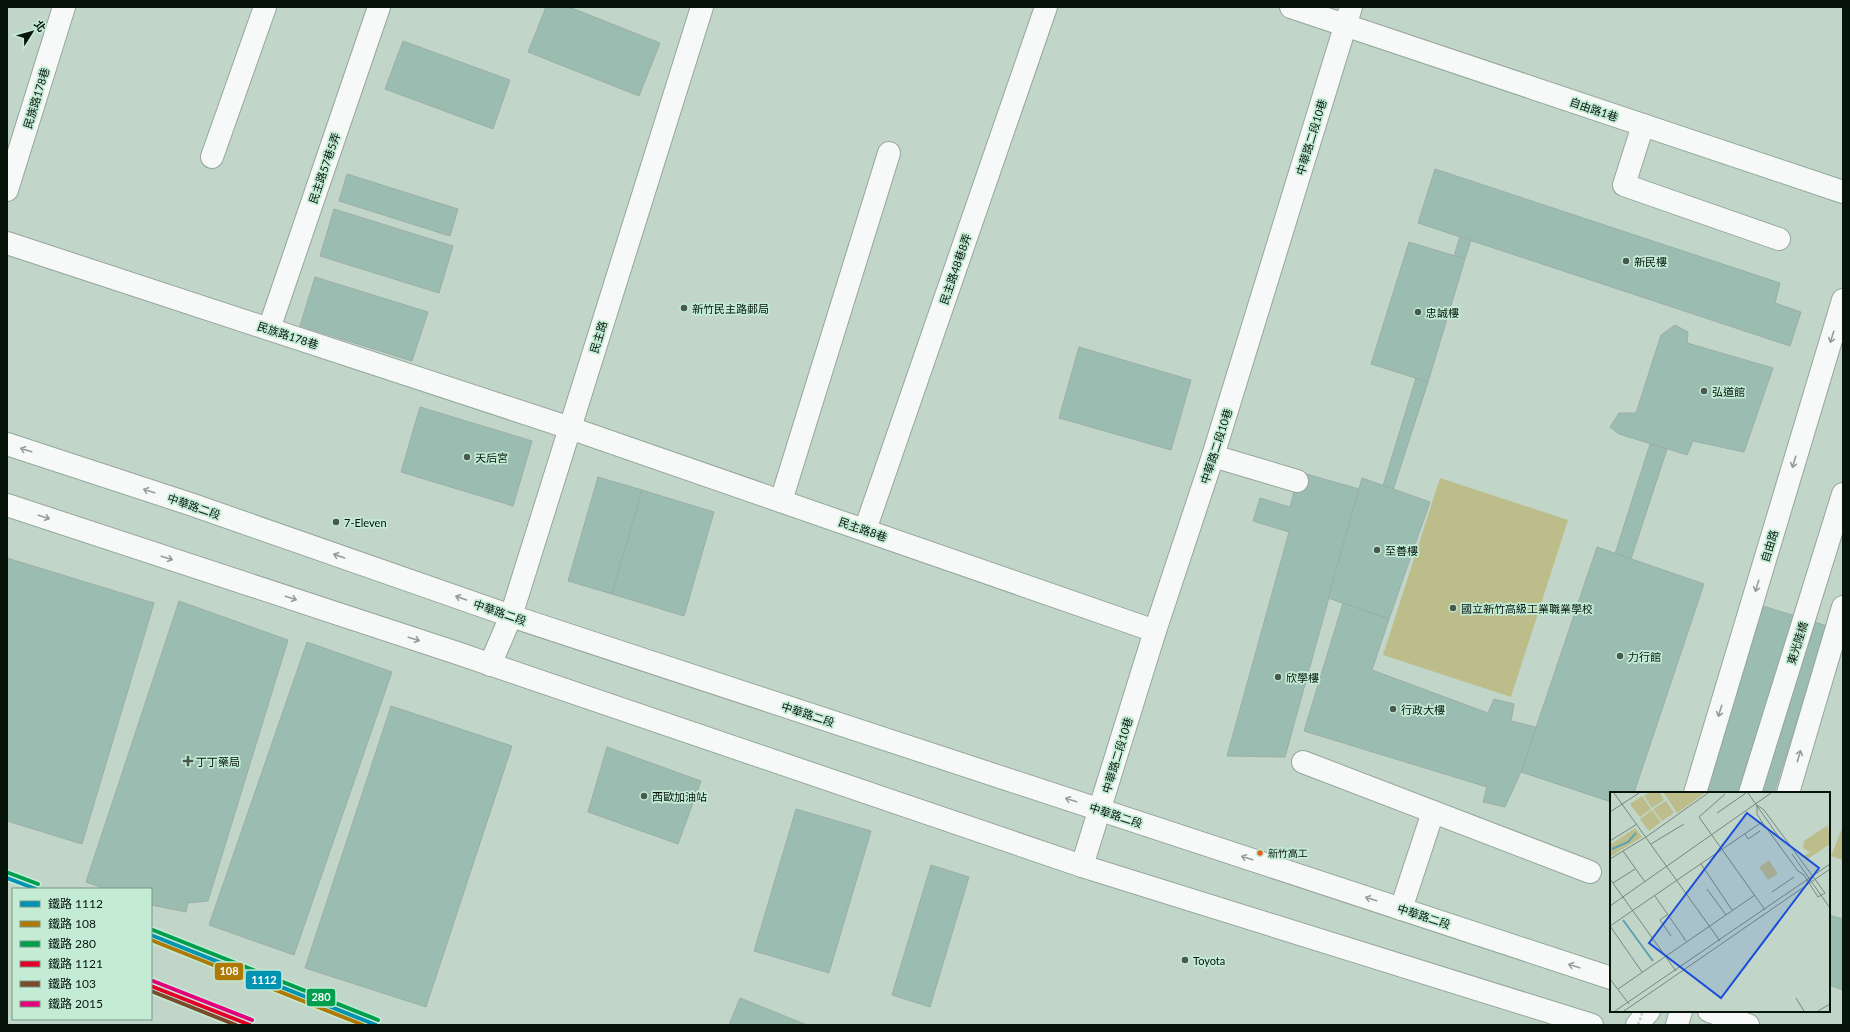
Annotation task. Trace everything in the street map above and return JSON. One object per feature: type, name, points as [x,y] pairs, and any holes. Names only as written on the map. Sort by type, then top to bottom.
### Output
[{"type":"street","name":"民族路178巷","points":[[7,190],[64,7]]},
{"type":"street","points":[[212,157],[265,7]]},
{"type":"street","name":"民主路57巷5弄","points":[[269,329],[379,7]]},
{"type":"street","name":"民主路","points":[[490,665],[511,616],[702,7]]},
{"type":"street","name":"民主路48巷8弄","points":[[865,530],[1046,7]]},
{"type":"street","name":"自由路1巷","points":[[1291,7],[1348,16],[1643,125],[1843,192]]},
{"type":"street","name":"中華路二段10巷","points":[[1082,866],[1155,632],[1213,456],[1348,16]]},
{"type":"street","points":[[1643,125],[1624,186],[1779,239]]},
{"type":"street","points":[[781,501],[889,152]]},
{"type":"street","name":"民族路178巷","points":[[7,243],[570,428]]},
{"type":"street","name":"自由路","points":[[1695,792],[1843,300]]},
{"type":"street","name":"民主路8巷","points":[[570,428],[1155,632]]},
{"type":"street","name":"中華路二段","points":[[7,444],[193,505],[511,616],[1610,978]]},
{"type":"street","points":[[1213,456],[1297,481]]},
{"type":"street","name":"東光陸橋","points":[[1750,792],[1843,494]]},
{"type":"street","points":[[7,505],[490,665],[1082,866],[1592,1025]]},
{"type":"street","points":[[1788,792],[1843,607]]},
{"type":"street","points":[[1303,762],[1590,872]]},
{"type":"street","points":[[1401,909],[1433,812]]},
{"type":"street","points":[[1638,1025],[1648,1012]]},
{"type":"street","points":[[1677,1025],[1681,1012]]},
{"type":"street","points":[[1719,1016],[1748,1025]]},
{"type":"path","points":[[1610,913],[1603,910],[1599,926],[1610,930]]},
{"type":"path","points":[[1638,1025],[1643,1012]]},
{"type":"green space","points":[[1440,478],[1568,520],[1511,697],[1383,655]]},
{"type":"green space","points":[[1843,826],[1843,860],[1831,856]]},
{"type":"building","points":[[546,7],[569,7],[660,43],[639,96],[528,52]]},
{"type":"building","points":[[403,41],[510,80],[493,129],[385,89]]},
{"type":"building","name":"新民樓","points":[[1435,169],[1780,283],[1775,303],[1801,312],[1790,346],[1418,223]]},
{"type":"building","points":[[347,174],[458,209],[450,236],[339,201]]},
{"type":"building","points":[[334,209],[453,246],[439,293],[320,256]]},
{"type":"building","points":[[1460,236],[1471,240],[1465,259],[1454,256]]},
{"type":"building","name":"忠誠樓","points":[[1409,242],[1465,259],[1428,382],[1371,364]]},
{"type":"building","points":[[315,277],[428,312],[412,361],[300,326]]},
{"type":"building","name":"弘道館","points":[[1675,325],[1688,332],[1687,343],[1773,368],[1744,452],[1693,441],[1687,455],[1619,434],[1610,427],[1619,413],[1636,413],[1661,335]]},
{"type":"building","points":[[1079,347],[1191,380],[1171,450],[1059,418]]},
{"type":"building","points":[[1416,378],[1428,382],[1393,490],[1383,486]]},
{"type":"building","name":"天后宮","points":[[420,407],[532,441],[513,506],[401,472]]},
{"type":"building","points":[[1650,444],[1667,449],[1631,559],[1615,554]]},
{"type":"building","name":"欣學樓","points":[[1299,472],[1359,489],[1285,757],[1227,756],[1289,532],[1253,521],[1260,498],[1290,507]]},
{"type":"building","points":[[598,477],[642,490],[612,594],[568,581]]},
{"type":"building","name":"至善樓","points":[[1362,478],[1430,502],[1389,619],[1328,598]]},
{"type":"building","points":[[642,490],[714,512],[684,616],[612,594]]},
{"type":"building","name":"力行館","points":[[1597,547],[1704,584],[1634,792],[1610,792],[1610,802],[1521,772]]},
{"type":"building","points":[[7,558],[154,603],[82,844],[7,821]]},
{"type":"building","name":"丁丁藥局","points":[[179,601],[288,640],[208,901],[188,903],[186,912],[152,905],[152,888],[103,888],[86,882]]},
{"type":"building","name":"行政大樓","points":[[1343,603],[1389,619],[1372,670],[1488,713],[1494,699],[1514,704],[1511,721],[1536,727],[1521,772],[1505,807],[1483,802],[1487,787],[1304,731]]},
{"type":"building","points":[[1763,606],[1827,626],[1774,792],[1705,792]]},
{"type":"building","points":[[307,642],[392,672],[294,955],[209,925]]},
{"type":"building","points":[[391,706],[512,746],[426,1007],[305,968]]},
{"type":"building","name":"西歐加油站","points":[[607,747],[701,781],[678,844],[588,812]]},
{"type":"building","points":[[796,809],[871,831],[829,973],[754,951]]},
{"type":"building","points":[[931,865],[969,877],[930,1007],[892,995]]},
{"type":"building","points":[[1830,915],[1843,919],[1843,990],[1830,985]]},
{"type":"building","points":[[740,998],[807,1025],[729,1025]]},
{"type":"rail line","name":"280","points":[[9,873],[38,884]]},
{"type":"rail line","name":"1112","points":[[7,878],[33,888]]},
{"type":"rail line","name":"280","points":[[153,930],[378,1020]]},
{"type":"rail line","name":"1112","points":[[152,935],[376,1025]]},
{"type":"rail line","name":"108","points":[[152,940],[363,1025]]},
{"type":"rail line","name":"2015","points":[[153,981],[252,1020]]},
{"type":"rail line","name":"1121","points":[[152,986],[250,1025]]},
{"type":"rail line","name":"103","points":[[152,991],[236,1025]]},
{"type":"place","name":"新民樓","points":[[1626,261]]},
{"type":"place","name":"新竹民主路郵局","points":[[684,308]]},
{"type":"place","name":"忠誠樓","points":[[1418,312]]},
{"type":"place","name":"弘道館","points":[[1704,391]]},
{"type":"place","name":"天后宮","points":[[467,457]]},
{"type":"place","name":"7-Eleven","points":[[336,522]]},
{"type":"place","name":"至善樓","points":[[1377,550]]},
{"type":"place","name":"國立新竹高級工業職業學校","points":[[1453,608]]},
{"type":"place","name":"力行館","points":[[1620,656]]},
{"type":"place","name":"欣學樓","points":[[1278,677]]},
{"type":"place","name":"行政大樓","points":[[1393,709]]},
{"type":"place","name":"丁丁藥局","points":[[188,761]]},
{"type":"place","name":"西歐加油站","points":[[644,796]]},
{"type":"place","name":"新竹高工","points":[[1260,853]]},
{"type":"place","name":"Toyota","points":[[1185,960]]}]
